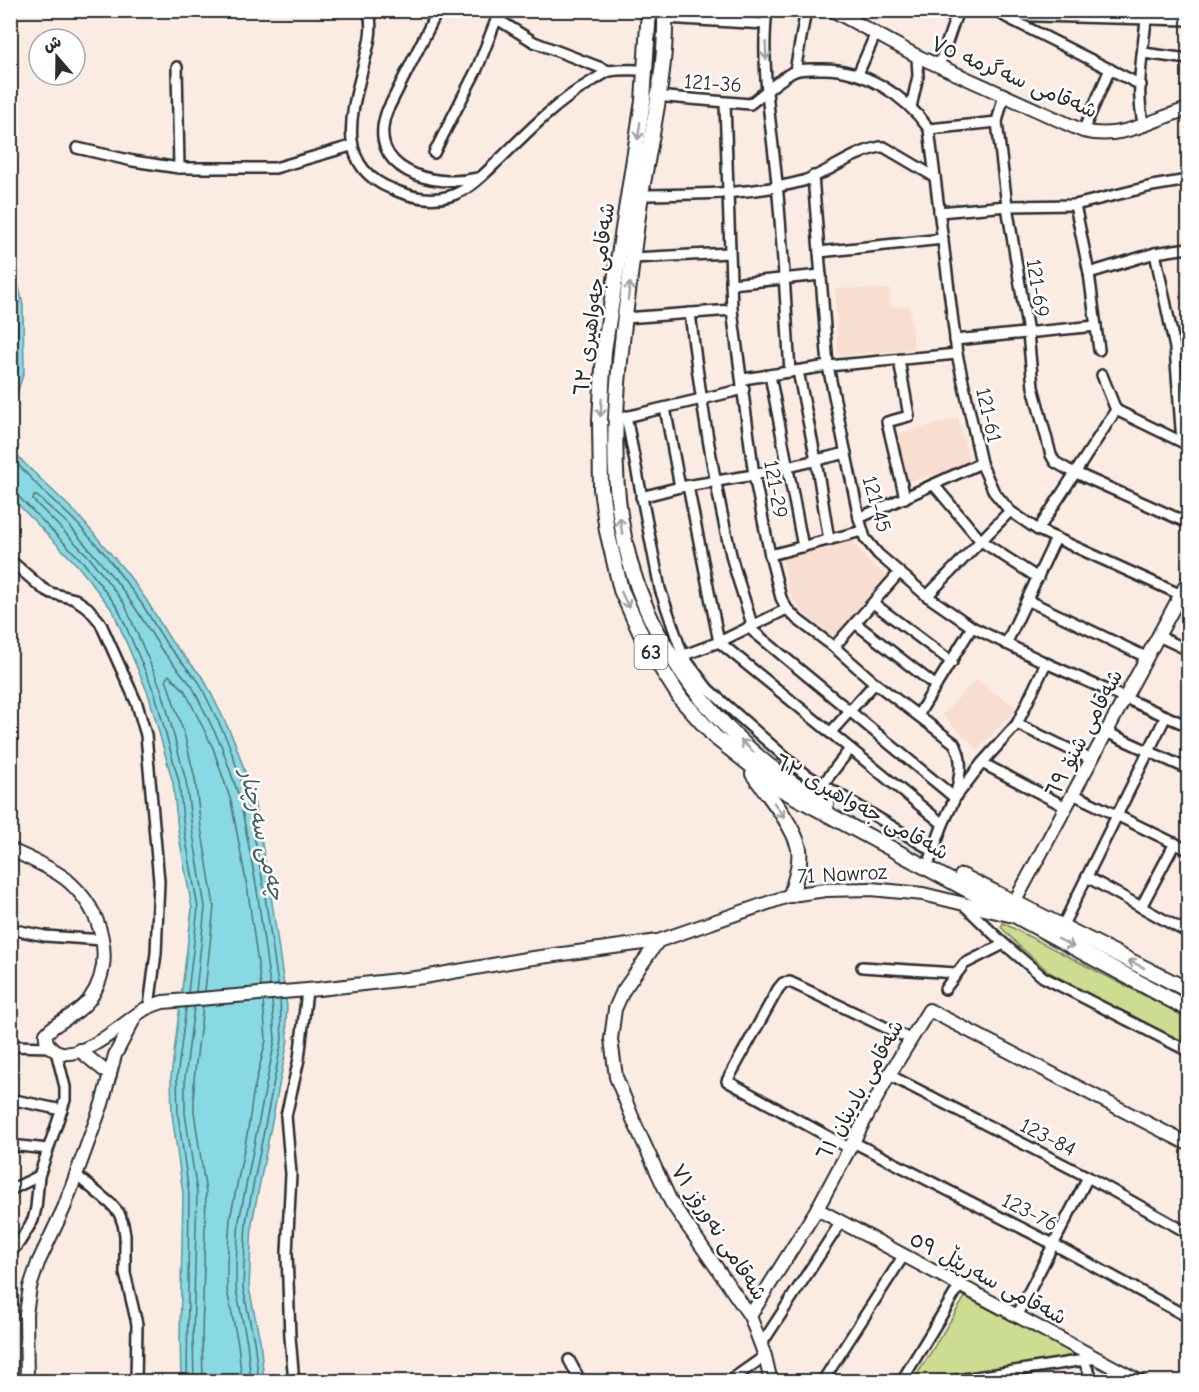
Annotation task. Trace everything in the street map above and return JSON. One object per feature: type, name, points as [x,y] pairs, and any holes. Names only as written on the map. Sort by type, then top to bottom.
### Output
[{"type":"main road","name":"شەقامی جەواهیری ٦٣","points":[[649,10],[644,95],[604,351],[600,420],[602,489],[607,531],[621,590],[645,643],[681,699],[715,737],[781,789],[975,888],[1014,903],[1188,990]]},
{"type":"main road","name":"شەقامی جەواهیری ٦٣","points":[[665,14],[658,96],[641,195],[625,318],[616,480],[621,527],[631,569],[651,621],[718,719],[757,756],[818,800],[931,856],[1020,918],[1188,1009]]},
{"type":"main road","points":[[745,762],[787,822],[799,848],[798,866],[791,895]]},
{"type":"street","points":[[368,10],[371,18],[370,34],[352,118],[351,146],[358,162],[375,180],[390,189],[410,196],[427,198],[449,196],[470,186],[532,128],[580,88],[609,71]]},
{"type":"street","points":[[438,10],[387,111],[383,126],[384,140],[398,166],[415,176],[441,182],[482,177]]},
{"type":"street","points":[[767,10],[765,24],[767,92],[794,371],[816,460],[829,540]]},
{"type":"street","points":[[806,10],[795,71],[824,69],[858,74],[904,100],[929,129],[997,122]]},
{"type":"street","name":"شەقامی سەگرمە ٧٥","points":[[832,10],[917,56],[1083,131],[1107,134],[1144,126],[1188,109]]},
{"type":"street","points":[[939,66],[958,10]]},
{"type":"street","points":[[1000,13],[1147,14],[1188,20]]},
{"type":"street","points":[[1000,13],[1141,85]]},
{"type":"street","points":[[665,14],[765,24]]},
{"type":"street","points":[[1144,126],[1140,109],[1147,14]]},
{"type":"street","points":[[434,153],[477,69],[498,15],[534,42],[609,71],[646,70]]},
{"type":"street","points":[[858,74],[876,33]]},
{"type":"street","points":[[1143,53],[1188,59]]},
{"type":"street","points":[[911,107],[918,76],[917,56]]},
{"type":"street","points":[[177,67],[179,168]]},
{"type":"street","points":[[1083,131],[1110,69]]},
{"type":"street","name":"121-36","points":[[644,95],[750,105],[795,71]]},
{"type":"street","name":"121-69","points":[[1004,94],[997,122],[1007,206],[1028,333],[1033,387],[1047,446],[1056,462],[1075,474],[1188,523]]},
{"type":"street","name":"121-29","points":[[724,103],[732,310],[754,475],[770,555],[781,598],[787,609]]},
{"type":"street","name":"121-61","points":[[929,129],[957,354],[981,463],[994,492],[1010,511],[1038,530],[1185,597]]},
{"type":"street","points":[[77,148],[133,161],[179,168],[275,168],[351,146]]},
{"type":"street","points":[[641,195],[726,193],[804,181],[847,158],[879,147],[884,147],[935,177]]},
{"type":"street","name":"121-45","points":[[813,176],[828,366],[862,531],[871,547],[927,596],[972,627],[1046,663],[1188,726]]},
{"type":"street","points":[[939,212],[1007,206],[1075,205],[1152,186],[1188,180]]},
{"type":"street","points":[[1075,205],[1089,273],[1099,350]]},
{"type":"street","points":[[819,252],[943,239]]},
{"type":"street","points":[[1089,273],[1155,253],[1188,248]]},
{"type":"street","points":[[633,258],[729,253]]},
{"type":"street","points":[[1155,253],[1175,348],[1185,444]]},
{"type":"street","points":[[731,284],[821,275]]},
{"type":"street","points":[[625,318],[732,310]]},
{"type":"street","points":[[690,313],[700,400],[713,471],[717,480],[733,560],[750,626],[955,798]]},
{"type":"street","points":[[955,340],[1096,326]]},
{"type":"street","points":[[957,354],[828,366],[770,375],[700,400],[621,418],[678,658],[708,689],[802,772],[931,856],[955,798],[1017,724],[1046,663]]},
{"type":"street","points":[[899,360],[909,416],[887,422],[905,498]]},
{"type":"street","points":[[770,375],[803,547]]},
{"type":"street","points":[[1102,375],[1116,410],[1185,444]]},
{"type":"street","points":[[666,408],[719,642],[943,824]]},
{"type":"street","points":[[1038,530],[1116,410]]},
{"type":"street","points":[[641,497],[717,480],[754,475],[846,453]]},
{"type":"street","points":[[859,518],[981,463]]},
{"type":"street","points":[[934,485],[981,541],[1038,578]]},
{"type":"street","points":[[927,596],[1010,511]]},
{"type":"street","points":[[770,555],[862,531]]},
{"type":"street","points":[[1006,644],[1056,538]]},
{"type":"street","points":[[10,560],[42,588],[51,593],[75,599],[94,614],[106,631],[143,717],[159,881],[156,953],[149,1007]]},
{"type":"street","points":[[834,647],[898,573]]},
{"type":"street","name":"شەقامی شنۆ ٦٩","points":[[1014,903],[1146,657],[1185,597],[1188,581]]},
{"type":"street","points":[[1027,600],[1146,657]]},
{"type":"street","points":[[873,603],[952,662]]},
{"type":"street","points":[[678,658],[719,642],[787,609],[874,683],[949,738],[958,749],[960,771],[955,798]]},
{"type":"street","points":[[855,623],[936,686]]},
{"type":"street","points":[[918,715],[972,627]]},
{"type":"street","points":[[1158,636],[1188,650]]},
{"type":"street","points":[[830,734],[874,683]]},
{"type":"street","points":[[1062,927],[1166,716]]},
{"type":"street","points":[[1017,724],[1092,760]]},
{"type":"street","points":[[1106,732],[1188,769]]},
{"type":"street","points":[[823,784],[850,749]]},
{"type":"street","points":[[982,763],[1066,807]]},
{"type":"street","points":[[1073,794],[1188,850]]},
{"type":"street","points":[[1141,907],[1175,843]]},
{"type":"street","points":[[10,849],[56,873],[78,891],[91,908],[103,940],[104,962],[95,989],[78,1011],[47,1032],[45,1039],[53,1049],[66,1094],[39,1176],[33,1220],[10,1253]]},
{"type":"street","points":[[1087,877],[1188,933]]},
{"type":"street","name":"71 Nawroz","points":[[79,1050],[98,1042],[149,1007],[167,1001],[304,991],[424,977],[526,959],[658,941],[791,895],[826,890],[871,889],[923,894],[1020,918]]},
{"type":"street","points":[[963,904],[1004,944],[1043,977],[1188,1051]]},
{"type":"street","points":[[10,928],[45,936],[103,940]]},
{"type":"street","name":"شەقامی نەورۆز ٧١","points":[[658,941],[623,991],[615,1009],[611,1039],[616,1077],[671,1202],[750,1316],[771,1382]]},
{"type":"street","points":[[945,989],[964,964],[1004,944]]},
{"type":"street","points":[[862,967],[956,973]]},
{"type":"street","name":"123-76","points":[[910,1039],[790,982],[783,983],[727,1081],[1053,1244],[1188,1317]]},
{"type":"street","points":[[294,1382],[286,1253],[291,1174],[286,1116],[299,1059],[304,991]]},
{"type":"street","name":"شەقامی بادینان ٦١","points":[[750,1316],[817,1209],[888,1075],[929,1010],[1188,1144]]},
{"type":"street","points":[[27,1382],[26,1314],[29,1293],[38,1263],[64,1208],[102,1104],[118,1047],[136,1016]]},
{"type":"street","points":[[12,1044],[67,1053],[79,1050],[110,1075]]},
{"type":"street","name":"123-84","points":[[888,1075],[1088,1178],[1188,1233]]},
{"type":"street","points":[[10,1099],[62,1110]]},
{"type":"street","points":[[10,1145],[48,1149]]},
{"type":"street","points":[[76,1174],[111,1204],[119,1213],[123,1224],[125,1273],[137,1324],[136,1382]]},
{"type":"street","points":[[10,1190],[39,1176]]},
{"type":"street","points":[[1017,1315],[1088,1178]]},
{"type":"street","name":"شەقامی سەرپێڵ ٥٩","points":[[817,1209],[1141,1382]]},
{"type":"street","points":[[728,1382],[763,1351],[841,1222]]},
{"type":"street","points":[[822,1382],[904,1255]]},
{"type":"street","points":[[901,1382],[960,1285]]},
{"type":"street","points":[[946,1381],[1097,1358]]},
{"type":"street","points":[[569,1360],[581,1382]]},
{"type":"street","points":[[1083,1360],[1094,1382]]},
{"type":"shaded area","points":[[835,288],[890,289],[890,307],[910,305],[914,349],[838,356]]},
{"type":"shaded area","points":[[958,418],[971,465],[907,482],[897,434]]},
{"type":"shaded area","points":[[851,538],[868,561],[890,578],[838,641],[803,613],[789,593],[782,558]]},
{"type":"shaded area","points":[[976,679],[1017,708],[978,750],[942,715]]},
{"type":"green space","points":[[1003,923],[1188,1018],[1188,1048],[1049,972],[1001,927]]},
{"type":"green space","points":[[965,1297],[1080,1356],[913,1381]]},
{"type":"water","points":[[10,246],[23,305],[24,372],[11,412]]},
{"type":"water","points":[[10,442],[24,463],[77,514],[127,573],[171,641],[204,679],[234,740],[253,795],[270,888],[287,1006],[288,1040],[252,1223],[249,1288],[260,1340],[264,1381],[181,1381],[183,1194],[172,1114],[171,1077],[192,909],[178,830],[173,783],[149,696],[113,611],[78,566],[11,497]]},
{"type":"water label","name":"چەمی سەرچنار","points":[[263,834]]}]
